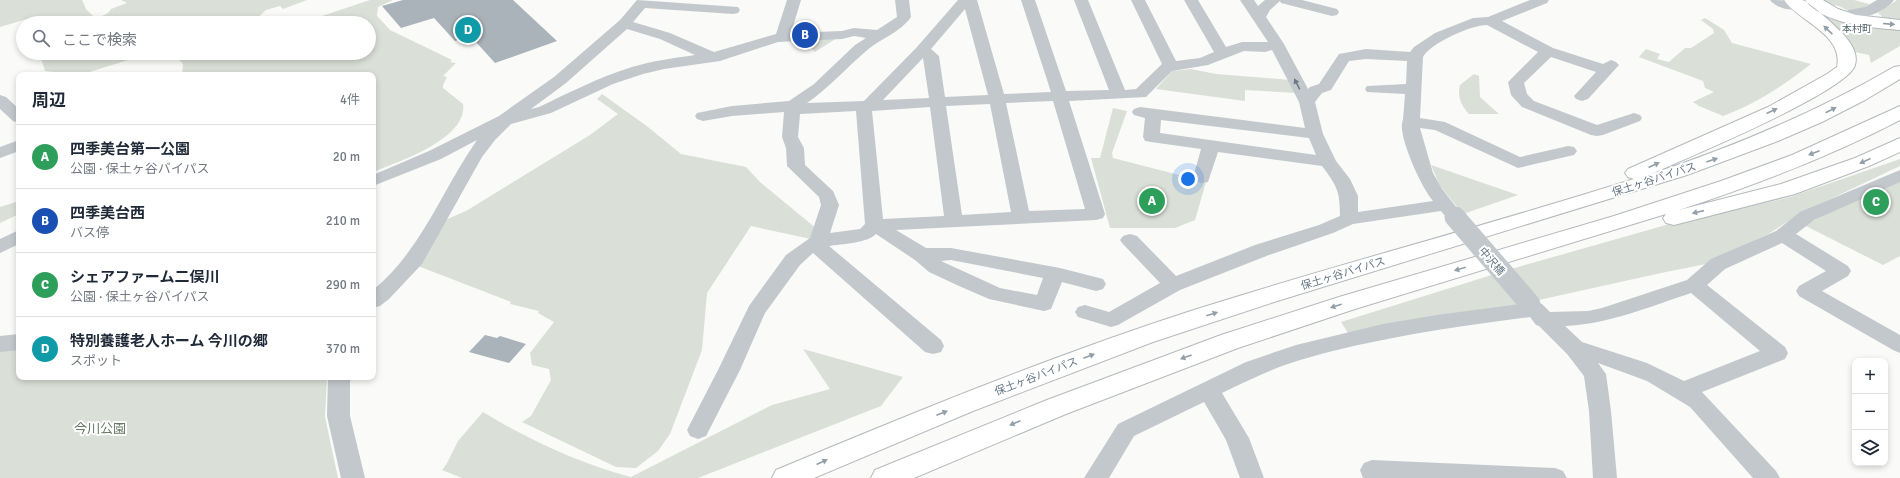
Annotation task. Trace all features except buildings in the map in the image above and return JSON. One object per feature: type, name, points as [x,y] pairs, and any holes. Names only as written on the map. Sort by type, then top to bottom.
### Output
[{"type":"highway","points":[[1813,0],[1817,4],[1844,16],[1875,23],[1900,26]]},
{"type":"highway","points":[[1541,214],[1709,141],[1799,99],[1836,76],[1846,66],[1847,61],[1847,56],[1841,43],[1813,16],[1791,3]]},
{"type":"highway","name":"保土ヶ谷バイパス","points":[[786,478],[881,437],[1096,353],[1265,296],[1620,191],[1753,146],[1852,99],[1900,71]]},
{"type":"highway","points":[[885,478],[1051,408],[1223,344],[1350,302],[1704,195],[1760,175],[1825,149],[1900,112]]},
{"type":"highway","points":[[1551,242],[1644,225],[1788,189],[1862,162],[1900,144]]},
{"type":"street","points":[[782,37],[794,0]]},
{"type":"street","points":[[698,430],[730,370],[756,310],[794,260],[816,242],[830,205],[827,195],[796,166],[795,148],[790,137],[793,107],[820,87],[860,48],[900,22],[904,17],[902,0]]},
{"type":"street","points":[[875,225],[864,110],[922,50],[966,0]]},
{"type":"street","points":[[970,0],[997,99],[1021,218]]},
{"type":"street","points":[[816,242],[866,234],[875,225],[1096,214],[1060,96],[1028,0]]},
{"type":"street","points":[[1081,0],[1136,102],[1151,137],[1328,162]]},
{"type":"street","points":[[1138,0],[1171,67]]},
{"type":"street","points":[[1191,0],[1223,54]]},
{"type":"street","points":[[1247,0],[1277,44],[1306,102],[1315,134],[1328,162],[1341,179],[1349,196],[1349,219]]},
{"type":"street","points":[[1259,17],[1264,8],[1273,0]]},
{"type":"street","points":[[1286,0],[1332,12]]},
{"type":"street","points":[[1506,0],[1500,7],[1480,16],[1484,21],[1548,50],[1608,67],[1582,96]]},
{"type":"street","points":[[1306,102],[1316,90],[1325,87],[1344,58],[1366,54],[1415,57],[1419,50],[1426,44],[1440,36],[1542,0]]},
{"type":"street","points":[[1777,0],[1791,3]]},
{"type":"street","points":[[1853,13],[1869,11],[1887,0]]},
{"type":"street","points":[[376,298],[386,290],[414,259],[474,156],[489,136],[505,120],[560,80],[624,24],[643,2],[733,10]]},
{"type":"street","points":[[624,24],[665,36],[712,57]]},
{"type":"street","points":[[376,180],[435,155],[505,120],[546,110],[607,81],[638,70],[664,64],[712,57],[782,37],[842,35],[854,32],[880,35]]},
{"type":"street","points":[[1136,102],[1140,94],[1168,67],[1203,62],[1242,46],[1265,47],[1277,44]]},
{"type":"street","points":[[922,50],[931,56],[954,221]]},
{"type":"street","points":[[1548,50],[1516,82],[1518,95],[1528,104],[1597,131],[1634,118]]},
{"type":"street","name":"中沢橋","points":[[1415,57],[1410,122],[1413,143],[1424,173],[1450,211],[1536,311],[1575,348]]},
{"type":"street","points":[[1373,89],[1412,89]]},
{"type":"street","points":[[703,116],[732,111],[793,107],[1060,96],[1136,102],[1315,134]]},
{"type":"street","points":[[0,100],[16,115]]},
{"type":"street","points":[[1410,122],[1439,126],[1518,163],[1568,151]]},
{"type":"street","points":[[1202,178],[1211,145]]},
{"type":"street","points":[[0,153],[16,146]]},
{"type":"street","points":[[1096,478],[1126,430],[1254,368],[1296,353],[1437,322],[1536,311],[1588,318],[1604,315],[1675,292],[1694,284],[1718,264],[1783,235],[1807,216],[1900,175]]},
{"type":"street","points":[[1085,312],[1111,320],[1173,285],[1262,250],[1326,229],[1349,219],[1450,211]]},
{"type":"street","points":[[875,225],[922,255],[936,267],[996,294],[1023,301],[1044,304],[1050,302],[1055,274]]},
{"type":"street","points":[[1783,235],[1841,271],[1806,292],[1900,345]]},
{"type":"street","points":[[0,247],[16,238]]},
{"type":"street","points":[[1130,240],[1173,285]]},
{"type":"street","points":[[816,242],[933,346]]},
{"type":"street","points":[[922,255],[951,254],[1055,274],[1096,284]]},
{"type":"street","points":[[1684,390],[1777,353],[1694,284]]},
{"type":"street","points":[[0,344],[16,342]]},
{"type":"street","points":[[1575,348],[1640,369],[1684,390],[1698,400],[1768,478]]},
{"type":"street","points":[[1575,348],[1595,374],[1600,412],[1605,478]]},
{"type":"street","points":[[339,380],[336,398],[339,424],[352,478]]},
{"type":"street","points":[[1208,390],[1237,438],[1252,478]]},
{"type":"street","points":[[1375,478],[1372,470],[1554,478]]},
{"type":"green space","points":[[0,0],[82,0],[86,9],[93,16],[16,16],[16,22],[0,27]]},
{"type":"green space","points":[[121,0],[307,0],[283,9],[280,6],[266,10],[260,16],[102,16],[108,13],[111,9],[127,3]]},
{"type":"green space","points":[[370,0],[393,0],[378,7],[377,16],[390,30],[452,60],[450,62],[456,63],[443,76],[447,77],[443,88],[463,104],[462,117],[455,128],[429,147],[376,171],[376,72],[182,72],[183,64],[179,60],[376,60],[376,16],[322,16]]},
{"type":"green space","points":[[1819,0],[1854,0],[1869,4],[1863,9],[1846,10],[1840,6],[1827,4]]},
{"type":"green space","points":[[1897,0],[1900,0],[1900,23],[1883,23],[1881,15],[1878,13]]},
{"type":"green space","points":[[1808,4],[1881,28],[1900,30],[1900,46],[1871,63],[1869,55],[1855,52],[1840,32]]},
{"type":"green space","points":[[1705,18],[1724,30],[1732,43],[1811,64],[1769,93],[1747,106],[1723,116],[1699,106],[1693,102],[1714,92],[1705,88],[1703,81],[1639,57],[1646,49],[1660,54],[1657,59],[1669,62],[1685,48],[1691,48],[1714,33],[1713,29],[1701,20]]},
{"type":"green space","points":[[840,36],[815,52],[803,40]]},
{"type":"green space","points":[[42,60],[128,60],[90,72],[45,71]]},
{"type":"green space","points":[[1191,69],[1216,74],[1291,80],[1296,93],[1245,90],[1245,101],[1156,89],[1172,71]]},
{"type":"green space","points":[[1474,74],[1479,76],[1480,97],[1499,114],[1469,114],[1464,107],[1459,97],[1460,85]]},
{"type":"green space","points":[[602,94],[648,127],[681,154],[746,167],[760,182],[817,229],[811,239],[751,226],[707,293],[702,350],[670,434],[658,451],[636,468],[616,467],[522,422],[531,416],[551,380],[549,369],[532,365],[530,353],[554,322],[538,313],[539,311],[510,304],[511,302],[418,266],[438,223],[466,211],[590,135],[618,114],[597,99]]},
{"type":"green space","points":[[1113,108],[1127,111],[1112,153],[1113,158],[1206,182],[1195,220],[1175,228],[1110,228],[1091,158],[1100,158]]},
{"type":"green space","points":[[1900,159],[1900,166],[1801,213],[1770,233],[1706,264],[1521,304],[1348,333],[1341,322],[1511,269],[1673,223],[1790,197]]},
{"type":"green space","points":[[1431,165],[1518,195],[1463,214],[1440,186]]},
{"type":"green space","points":[[1900,179],[1900,256],[1883,265],[1804,225]]},
{"type":"green space","points":[[16,202],[16,215],[0,223],[0,207]]},
{"type":"green space","name":"今川公園","points":[[16,346],[16,380],[327,380],[325,417],[338,478],[0,478],[0,348]]},
{"type":"green space","points":[[803,349],[903,377],[881,406],[698,478],[462,478],[442,470],[458,441],[483,412],[554,450],[592,465],[631,477],[772,405],[830,389]]},
{"type":"place","name":"特別養護老人ホーム 今川の郷","points":[[468,30]]},
{"type":"place","name":"四季美台西","points":[[805,35]]},
{"type":"place","name":"四季美台第一公園","points":[[1152,201]]},
{"type":"place","name":"シェアファーム二俣川","points":[[1876,202]]},
{"type":"district","name":"本村町","points":[[1857,28]]}]
